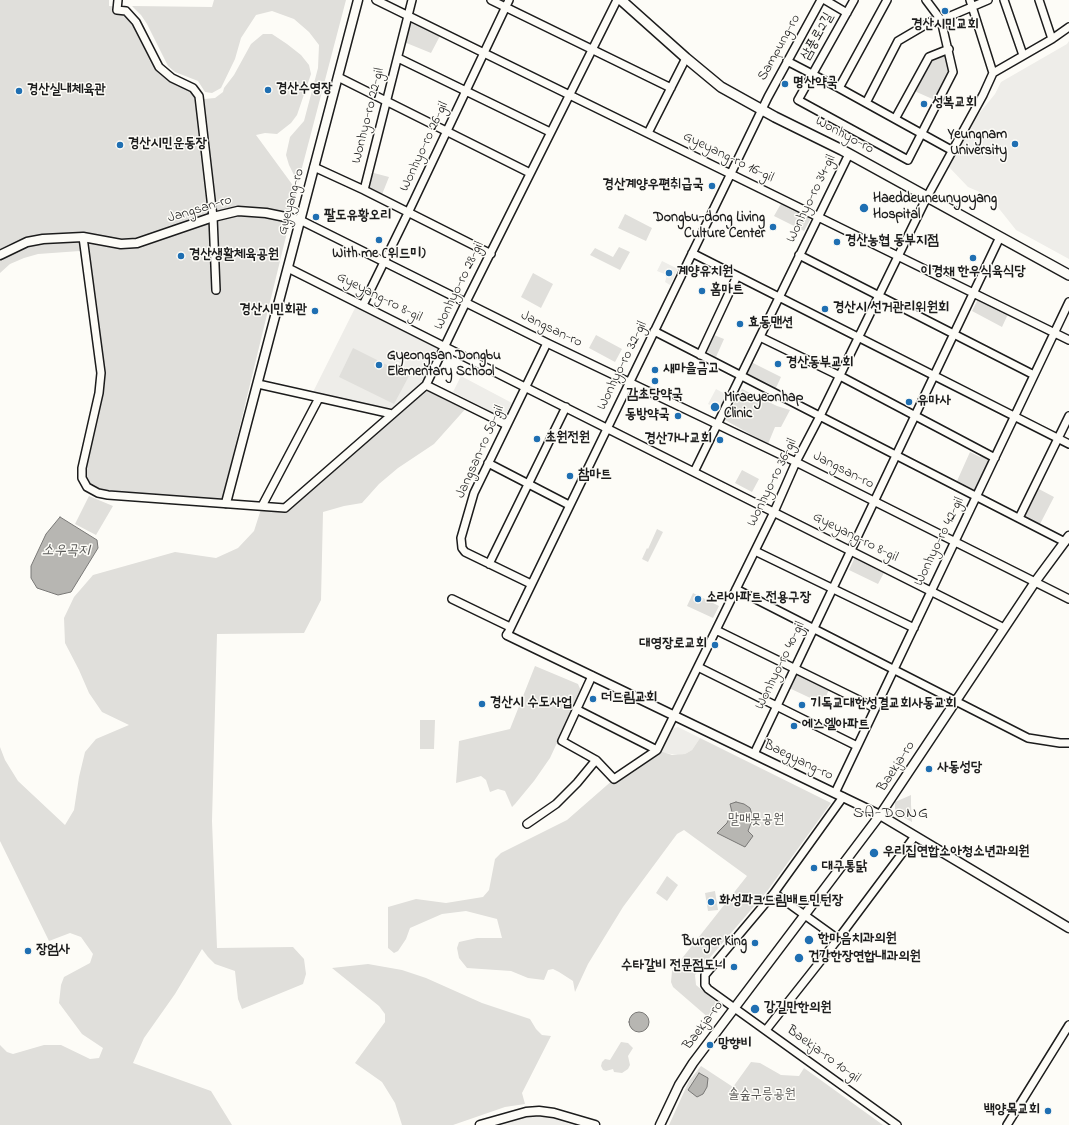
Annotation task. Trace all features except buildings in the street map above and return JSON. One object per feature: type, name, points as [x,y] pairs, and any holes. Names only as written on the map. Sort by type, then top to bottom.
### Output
[{"type":"main road","name":"Wonhyo-ro","points":[[621,0],[686,58],[721,86],[849,154],[1069,275]]},
{"type":"street","points":[[118,0],[116,10],[126,12],[136,22],[159,67],[172,78],[193,88],[199,96],[213,218],[216,290]]},
{"type":"street","name":"Gyeyang-ro","points":[[226,504],[358,0]]},
{"type":"street","name":"Gyeyang-ro 16-gil","points":[[376,0],[1069,340]]},
{"type":"street","name":"Wonhyo-ro 22-gil","points":[[364,190],[412,0]]},
{"type":"street","points":[[491,0],[507,3],[591,50],[670,88]]},
{"type":"street","name":"Wonhyo-ro 28-gil","points":[[82,237],[101,373],[99,394],[82,468],[82,478],[84,483],[92,491],[108,495],[285,508],[426,385],[550,132],[617,0]]},
{"type":"street","name":"Sampung-ro","points":[[762,109],[821,0]]},
{"type":"street","points":[[825,0],[847,13]]},
{"type":"street","name":"삼풍로2길","points":[[854,0],[798,100],[908,160],[922,133]]},
{"type":"street","points":[[838,88],[887,0]]},
{"type":"street","points":[[922,133],[954,72],[941,20],[926,0]]},
{"type":"street","points":[[866,103],[898,41],[932,21],[941,20],[971,4],[988,0]]},
{"type":"street","points":[[1004,0],[1023,55]]},
{"type":"street","points":[[1039,0],[1052,39]]},
{"type":"street","name":"Wonhyo-ro 26-gil","points":[[363,305],[507,3]]},
{"type":"street","points":[[971,4],[993,73],[1052,39],[1069,27]]},
{"type":"street","points":[[895,119],[929,57],[949,49]]},
{"type":"street","points":[[398,58],[550,132]]},
{"type":"street","points":[[648,134],[686,58]]},
{"type":"street","points":[[787,61],[953,151]]},
{"type":"street","name":"Wonhyo-ro 36-gil","points":[[657,750],[774,512],[796,462],[840,376],[927,197],[983,95],[993,73]]},
{"type":"street","points":[[338,77],[530,173]]},
{"type":"street","name":"Wonhyo-ro 32-gil","points":[[508,631],[762,109]]},
{"type":"street","name":"Wonhyo-ro 34-gil","points":[[717,423],[849,154]]},
{"type":"street","points":[[314,167],[364,190],[491,254]]},
{"type":"street","name":"Jangsan-ro","points":[[0,255],[17,245],[36,239],[82,237],[121,244],[137,243],[213,218],[246,210],[275,214],[300,220],[547,343],[796,462],[955,541],[1069,600]]},
{"type":"street","name":"Wonhyo-ro 40-gil","points":[[754,754],[1000,237]]},
{"type":"street","points":[[692,253],[1069,444]]},
{"type":"street","name":"Wonhyo-ro 34-gil","points":[[799,255],[879,296]]},
{"type":"street","name":"Gyeyang-ro 8-gil","points":[[288,268],[1004,628]]},
{"type":"street","points":[[700,355],[737,276]]},
{"type":"street","points":[[879,296],[1034,375]]},
{"type":"street","name":"Wonhyo-ro 42-gil","points":[[835,793],[1069,302]]},
{"type":"street","points":[[654,331],[1019,518],[1067,539]]},
{"type":"street","points":[[760,337],[840,376],[995,458]]},
{"type":"street","name":"Jangsan-ro 50-gil","points":[[532,584],[465,552],[460,544],[474,493],[547,343]]},
{"type":"street","points":[[258,384],[392,414]]},
{"type":"street","points":[[426,385],[507,425]]},
{"type":"street","points":[[262,506],[319,398]]},
{"type":"street","points":[[489,564],[566,407]]},
{"type":"street","points":[[1019,518],[1069,416]]},
{"type":"street","points":[[694,472],[717,423]]},
{"type":"street","points":[[488,463],[569,505]]},
{"type":"street","name":"Baekja-ro","points":[[660,1125],[679,1085],[693,1063],[880,815],[1035,582],[1067,539]]},
{"type":"street","points":[[754,551],[832,590],[914,628]]},
{"type":"street","points":[[736,589],[1028,738],[1069,743]]},
{"type":"street","name":"Baegyang-ro","points":[[452,599],[592,676],[880,815],[1069,928]]},
{"type":"street","points":[[716,630],[875,708]]},
{"type":"street","points":[[698,667],[857,746]]},
{"type":"street","points":[[576,710],[657,750],[614,779],[596,760],[562,741],[576,710],[592,676]]},
{"type":"street","points":[[527,824],[556,804],[577,783],[596,760]]},
{"type":"street","points":[[838,940],[774,893],[843,798]]},
{"type":"street","points":[[766,1030],[838,940],[915,836]]},
{"type":"street","name":"Baekja-ro 10-gil","points":[[774,893],[705,975],[705,985],[708,989],[734,1008],[897,1125]]},
{"type":"street","points":[[1007,1125],[1069,1025]]},
{"type":"street","points":[[480,1125],[526,1112],[538,1111],[554,1113],[595,1125]]},
{"type":"shaded area","name":"Yeungnam University","points":[[1069,41],[1069,259],[1016,230],[989,196],[968,187],[948,166],[973,121],[995,94],[1001,82],[1067,44]]},
{"type":"shaded area","name":"계양유치원","points":[[662,261],[678,269],[670,285],[665,282],[667,275],[657,271]]},
{"type":"shaded area","name":"Gyeongsan Dongbu Elementary School","points":[[356,306],[441,348],[422,382],[390,412],[313,392]]},
{"type":"shaded area","points":[[461,376],[512,403],[504,418],[453,392]]},
{"type":"shaded area","points":[[716,389],[727,395],[719,410],[708,404]]},
{"type":"shaded area","points":[[678,727],[700,738],[692,750],[685,754],[678,755],[657,750],[667,730]]},
{"type":"shaded area","points":[[539,1111],[593,1125],[488,1125]]},
{"type":"green space","name":"경산생활체육공원","points":[[0,0],[109,0],[109,6],[125,7],[130,9],[141,20],[159,58],[166,69],[171,75],[195,85],[200,90],[204,99],[215,98],[223,92],[251,44],[263,34],[272,34],[287,44],[301,55],[309,65],[311,74],[297,115],[291,123],[277,134],[265,133],[256,135],[297,191],[220,508],[97,497],[87,491],[81,484],[78,467],[98,389],[98,363],[80,251],[38,254],[10,264],[0,273]]},
{"type":"green space","points":[[214,0],[346,0],[298,183],[286,155],[290,137],[304,121],[318,68],[319,45],[309,32],[294,19],[272,11],[256,15],[241,38],[235,59],[221,88],[212,93],[205,92],[198,81],[175,72],[168,66],[147,24],[132,6],[212,7]]},
{"type":"green space","points":[[409,20],[441,34],[431,53],[404,42]]},
{"type":"green space","points":[[948,53],[952,70],[937,101],[912,90],[930,58]]},
{"type":"green space","points":[[370,172],[389,177],[381,197],[365,189]]},
{"type":"green space","points":[[783,200],[809,215],[810,220],[804,231],[774,216]]},
{"type":"green space","points":[[625,214],[652,228],[646,241],[618,228]]},
{"type":"green space","points":[[619,247],[630,252],[620,270],[590,255],[595,248],[613,257]]},
{"type":"green space","points":[[533,273],[553,284],[541,308],[521,297]]},
{"type":"green space","points":[[979,297],[1009,312],[1002,327],[972,311]]},
{"type":"green space","points":[[596,335],[622,349],[615,362],[589,348]]},
{"type":"green space","points":[[714,335],[724,339],[716,357],[706,351]]},
{"type":"green space","points":[[353,348],[409,376],[394,404],[339,377]]},
{"type":"green space","points":[[749,361],[781,377],[774,392],[744,376]]},
{"type":"green space","points":[[426,385],[468,406],[434,444],[398,468],[379,484],[362,503],[323,512],[321,600],[304,633],[217,634],[212,821],[217,948],[293,947],[304,959],[306,974],[303,984],[242,1009],[238,999],[235,971],[215,964],[202,949],[175,994],[144,1038],[133,1063],[211,1091],[232,1125],[0,1125],[0,1045],[7,1052],[13,1054],[44,1045],[61,1045],[90,1059],[99,1058],[103,1048],[82,1034],[59,1003],[61,985],[64,977],[90,963],[93,954],[81,937],[70,933],[49,941],[0,841],[0,747],[5,760],[18,781],[65,825],[74,810],[79,777],[85,752],[96,739],[129,725],[102,712],[89,693],[65,643],[64,618],[74,597],[93,575],[175,552],[216,558],[238,548],[254,531],[262,506],[285,508]]},
{"type":"green space","points":[[742,389],[777,406],[790,410],[781,427],[775,427],[768,444],[725,420]]},
{"type":"green space","points":[[970,452],[980,457],[983,452],[994,458],[979,488],[975,490],[957,481]]},
{"type":"green space","points":[[742,470],[759,479],[752,492],[735,483]]},
{"type":"green space","points":[[1037,488],[1054,497],[1040,524],[1022,516]]},
{"type":"green space","points":[[89,496],[113,506],[96,535],[75,524]]},
{"type":"green space","points":[[657,529],[663,532],[648,562],[642,559]]},
{"type":"green space","points":[[856,555],[886,569],[878,584],[849,570]]},
{"type":"green space","name":"소라아파트 전용구장","points":[[693,593],[719,606],[713,618],[687,606]]},
{"type":"green space","points":[[535,666],[578,684],[581,691],[550,758],[534,781],[512,807],[505,791],[498,789],[490,792],[486,780],[481,776],[456,783],[459,741],[510,729]]},
{"type":"green space","points":[[795,670],[830,687],[823,704],[787,687]]},
{"type":"green space","points":[[420,720],[435,720],[434,749],[420,749]]},
{"type":"green space","name":"말매못공원","points":[[700,738],[831,803],[768,890],[695,975],[696,985],[715,1001],[716,1009],[710,1019],[673,987],[671,982],[672,971],[747,876],[684,830],[677,834],[623,907],[588,964],[575,992],[573,981],[553,969],[548,970],[544,980],[528,978],[511,971],[467,968],[459,958],[457,948],[459,942],[477,938],[502,938],[497,919],[466,911],[442,914],[410,928],[406,939],[398,951],[394,953],[388,948],[388,907],[416,899],[446,903],[483,897],[489,890],[495,859],[501,853],[567,820],[614,779],[657,750],[672,755],[685,754],[692,750]]},
{"type":"green space","points":[[911,795],[912,822],[899,815],[895,809],[895,802]]},
{"type":"green space","points":[[667,876],[678,885],[667,901],[656,893]]},
{"type":"green space","name":"화성파크드림배트민턴장","points":[[715,891],[718,910],[708,911],[705,893]]},
{"type":"green space","points":[[368,964],[402,970],[426,978],[482,1003],[530,1019],[542,1035],[551,1036],[522,1093],[525,1104],[505,1107],[453,1125],[402,1125],[395,1103],[382,1082],[355,1063],[385,1022],[385,1014],[379,1006],[332,968]]},
{"type":"green space","points":[[621,1042],[628,1043],[633,1048],[628,1056],[630,1065],[628,1069],[622,1073],[614,1072],[613,1069],[606,1071],[603,1070],[601,1066],[602,1062],[605,1059],[610,1060]]},
{"type":"green space","name":"솔숲구릉공원","points":[[751,1062],[760,1063],[781,1075],[799,1076],[804,1068],[883,1125],[669,1125],[689,1081],[701,1066],[733,1087]]},
{"type":"water","name":"소우곡지","points":[[60,517],[97,540],[98,548],[71,592],[58,595],[37,588],[31,578],[31,566],[46,534]]},
{"type":"water","points":[[736,802],[744,804],[750,808],[753,818],[748,831],[753,836],[745,847],[717,833],[727,823],[732,812],[730,804]]},
{"type":"water","points":[[639,1012],[646,1015],[649,1022],[646,1029],[639,1032],[632,1029],[629,1022],[632,1015]]},
{"type":"water","points":[[699,1073],[708,1078],[707,1087],[703,1094],[697,1097],[688,1090]]},
{"type":"place","name":"경산시민교회","points":[[945,11]]},
{"type":"place","name":"명산약국","points":[[785,84]]},
{"type":"place","name":"경산수영장","points":[[268,90]]},
{"type":"place","name":"경산실내체육관","points":[[19,91]]},
{"type":"place","name":"성복교회","points":[[924,104]]},
{"type":"place","name":"Yeungnam University","points":[[1015,144]]},
{"type":"place","name":"경산시민운동장","points":[[120,145]]},
{"type":"place","name":"경산계양우편취급국","points":[[712,186]]},
{"type":"place","name":"Haeddeuneunyoyang Hospital","points":[[864,208]]},
{"type":"place","name":"팔도유황오리","points":[[316,217]]},
{"type":"place","name":"Dongbu-dong Living Culture Center","points":[[773,227]]},
{"type":"place","name":"With me (위드미)","points":[[379,240]]},
{"type":"place","name":"경산농협 동부지점","points":[[837,242]]},
{"type":"place","name":"경산생활체육공원","points":[[181,256]]},
{"type":"place","name":"이경채 한우식육식당","points":[[973,258]]},
{"type":"place","name":"계양유치원","points":[[669,273]]},
{"type":"place","name":"홈마트","points":[[702,291]]},
{"type":"place","name":"경산시 선거관리위원회","points":[[825,309]]},
{"type":"place","name":"경산시민회관","points":[[315,311]]},
{"type":"place","name":"효동맨션","points":[[740,324]]},
{"type":"place","name":"경산동부교회","points":[[778,364]]},
{"type":"place","name":"Gyeongsan Dongbu Elementary School","points":[[379,365]]},
{"type":"place","name":"새마을금고","points":[[655,370]]},
{"type":"place","name":"감초당약국","points":[[655,381]]},
{"type":"place","name":"유마사","points":[[909,402]]},
{"type":"place","name":"Miraeyeonhap Clinic","points":[[715,407]]},
{"type":"place","name":"동방약국","points":[[678,416]]},
{"type":"place","name":"초원전원","points":[[537,439]]},
{"type":"place","name":"경산가나교회","points":[[720,440]]},
{"type":"place","name":"참마트","points":[[570,476]]},
{"type":"place","name":"소라아파트 전용구장","points":[[698,599]]},
{"type":"place","name":"대영장로교회","points":[[715,645]]},
{"type":"place","name":"더드림교회","points":[[593,699]]},
{"type":"place","name":"경산시 수도사업","points":[[482,704]]},
{"type":"place","name":"기독교대한성결교회사동교회","points":[[802,705]]},
{"type":"place","name":"에스엘아파트","points":[[794,726]]},
{"type":"place","name":"사동성당","points":[[929,769]]},
{"type":"place","name":"우리집연합소아청소년과의원","points":[[874,853]]},
{"type":"place","name":"대구통닭","points":[[814,868]]},
{"type":"place","name":"화성파크드림배트민턴장","points":[[711,902]]},
{"type":"place","name":"한마음치과의원","points":[[809,940]]},
{"type":"place","name":"Burger King","points":[[755,943]]},
{"type":"place","name":"장엄사","points":[[28,951]]},
{"type":"place","name":"건강한장연합내과의원","points":[[799,958]]},
{"type":"place","name":"수타갈비 전문점도니","points":[[734,967]]},
{"type":"place","name":"강길만한의원","points":[[755,1009]]},
{"type":"place","name":"망향비","points":[[710,1045]]},
{"type":"place","name":"백양목교회","points":[[1048,1111]]},
{"type":"district","name":"SA-DONG","points":[[891,814]]}]
